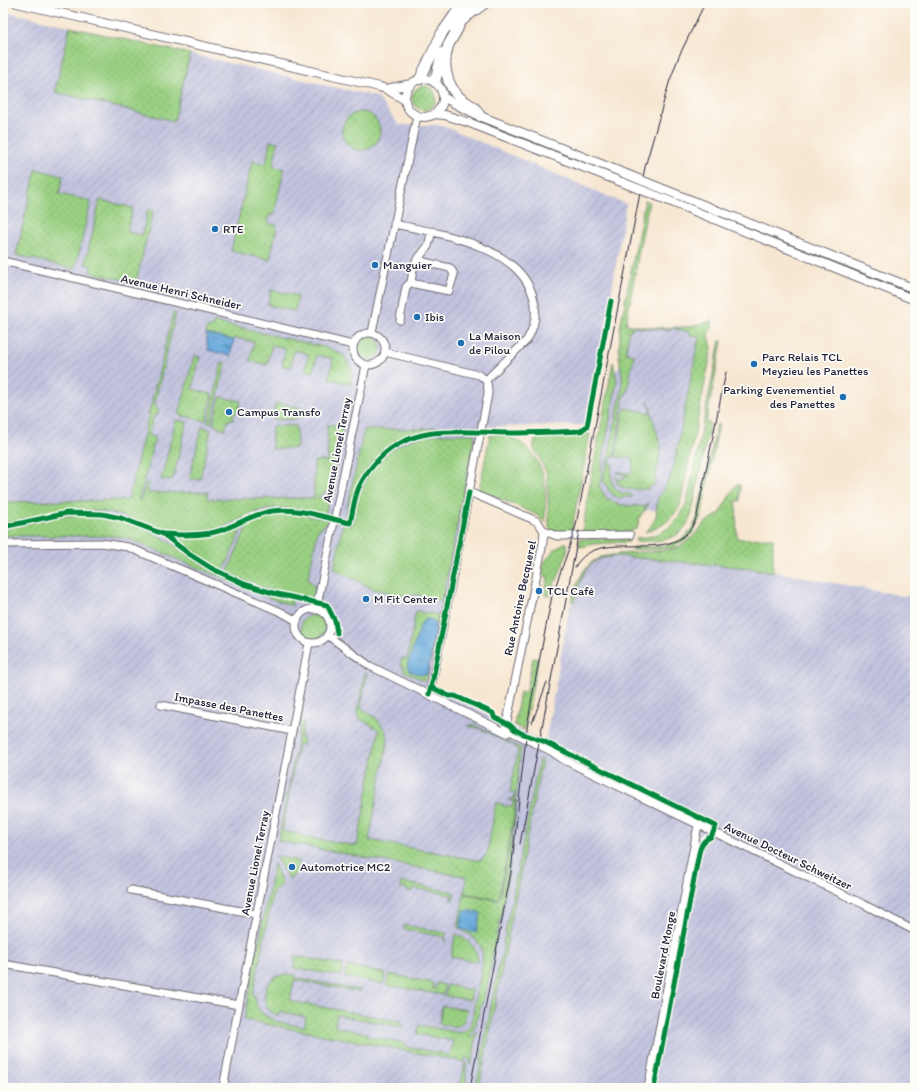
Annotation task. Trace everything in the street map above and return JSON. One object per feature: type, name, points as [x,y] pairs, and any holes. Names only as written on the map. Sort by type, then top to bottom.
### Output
[{"type":"highway","points":[[415,81],[442,33],[456,13],[469,3]]},
{"type":"highway","points":[[435,82],[445,44],[455,27],[485,3]]},
{"type":"highway","points":[[459,25],[448,47],[445,62],[447,76],[459,97],[476,108],[480,116]]},
{"type":"main road","points":[[18,3],[386,88],[405,100]]},
{"type":"main road","points":[[386,88],[415,81],[431,80],[435,82],[440,86],[443,97],[441,106],[434,114]]},
{"type":"main road","points":[[415,81],[406,91],[405,100],[409,110],[417,116],[423,117],[434,114],[445,115],[470,123],[657,196],[915,300]]},
{"type":"main road","points":[[443,97],[480,116],[915,289]]},
{"type":"street","points":[[372,332],[417,116]]},
{"type":"street","points":[[394,224],[447,235],[472,243],[497,255],[514,267],[532,292],[536,307],[535,319],[527,340],[486,380]]},
{"type":"street","points":[[400,320],[406,287],[411,282],[414,264],[428,246],[432,232]]},
{"type":"street","points":[[411,282],[449,291],[454,274],[450,268],[424,262],[419,258]]},
{"type":"street","name":"Avenue Henri Schneider","points":[[3,261],[353,345]]},
{"type":"street","points":[[372,332],[381,337],[384,342],[385,352],[380,361],[371,365],[366,365],[357,360],[354,355],[353,345],[355,340],[362,334],[372,332]]},
{"type":"street","points":[[385,352],[479,375],[486,380],[488,385],[488,394],[433,679],[428,694]]},
{"type":"street","name":"Avenue Lionel Terray","points":[[316,610],[366,365]]},
{"type":"street","name":"Rue Antoine Becquerel","points":[[469,492],[532,518],[538,522],[544,531],[543,543],[505,731]]},
{"type":"street","points":[[544,531],[557,536],[630,536]]},
{"type":"street","points":[[3,544],[102,543],[128,547],[281,612],[297,621]]},
{"type":"street","points":[[316,610],[321,612],[328,620],[329,630],[322,641],[309,643],[300,637],[296,627],[297,621],[302,613],[316,610]]},
{"type":"street","name":"Avenue Docteur Schweitzer","points":[[327,635],[370,666],[505,731],[510,736],[549,755],[564,760],[863,904],[915,931]]},
{"type":"street","name":"Avenue Lionel Terray","points":[[223,1088],[309,643]]},
{"type":"street","name":"Impasse des Panettes","points":[[161,705],[292,731]]},
{"type":"street","name":"Boulevard Monge","points":[[648,1088],[698,825]]},
{"type":"street","points":[[131,890],[256,914]]},
{"type":"street","points":[[3,964],[239,1005]]},
{"type":"shaded area","points":[[3,11],[377,97],[399,125],[441,125],[626,204],[606,325],[584,425],[481,427],[431,686],[545,743],[570,606],[574,602],[580,581],[586,570],[589,566],[601,558],[618,556],[755,568],[903,596],[915,594],[915,1088],[3,1088]]},
{"type":"shaded area","points":[[626,324],[649,327],[694,326],[705,324],[669,513],[645,509],[592,510],[616,371],[620,364]]},
{"type":"shaded area","points":[[522,749],[530,750],[530,755],[539,757],[539,760],[542,760],[479,1088],[460,1088],[495,905],[499,904],[516,817]]},
{"type":"green space","points":[[70,27],[190,54],[174,121],[55,92]]},
{"type":"green space","points":[[424,86],[433,89],[436,98],[433,107],[424,110],[415,107],[412,98],[415,89]]},
{"type":"green space","points":[[361,112],[371,115],[377,121],[380,131],[377,141],[371,147],[361,150],[351,147],[345,141],[342,131],[345,121],[351,115]]},
{"type":"green space","points":[[270,141],[278,142],[273,166],[284,169],[274,215],[269,215],[268,223],[277,225],[270,260],[231,251],[252,161],[266,164]]},
{"type":"green space","points":[[36,169],[63,176],[59,194],[91,201],[75,269],[16,255]]},
{"type":"green space","points":[[100,200],[133,208],[127,232],[142,235],[148,209],[153,211],[136,283],[90,272],[91,266],[85,264]]},
{"type":"green space","points":[[645,200],[649,202],[626,324],[670,328],[692,326],[712,320],[712,328],[708,333],[712,348],[680,506],[665,523],[645,532],[654,520],[657,511],[658,497],[663,491],[673,470],[699,337],[690,335],[690,332],[672,328],[667,330],[632,327],[631,330],[629,330],[626,353],[634,355],[627,393],[624,394],[614,457],[611,457],[610,464],[612,464],[611,476],[613,485],[619,492],[631,494],[632,497],[623,497],[622,499],[616,497],[609,491],[605,482],[603,482],[622,388],[622,375],[619,356],[620,327]]},
{"type":"green space","points":[[271,290],[298,296],[295,311],[268,305]]},
{"type":"green space","points":[[173,313],[176,313],[155,402],[155,405],[159,411],[158,415],[155,414],[154,418],[153,417],[148,435],[155,437],[139,500],[141,500],[146,482],[148,483],[148,493],[208,492],[207,499],[314,498],[314,461],[328,461],[327,425],[342,425],[343,429],[331,490],[317,498],[329,498],[325,516],[288,508],[272,509],[254,513],[228,525],[205,532],[192,533],[167,531],[114,514],[86,511],[58,513],[3,525],[3,502],[128,500]]},
{"type":"green space","points":[[214,322],[328,348],[344,355],[352,371],[351,384],[329,379],[333,359],[317,355],[313,372],[305,370],[308,354],[294,350],[291,367],[282,366],[285,348],[272,345],[267,365],[250,361],[254,342],[235,338],[234,340],[206,334],[206,328],[212,327]]},
{"type":"green space","points":[[369,336],[378,339],[381,348],[378,357],[369,360],[360,357],[357,348],[360,339]]},
{"type":"green space","points":[[720,341],[722,341],[706,422],[710,423],[691,516],[687,525],[675,536],[661,540],[636,542],[636,538],[653,535],[668,528],[674,523],[684,509],[687,501]]},
{"type":"green space","points":[[194,356],[200,357],[192,389],[212,394],[206,421],[179,415]]},
{"type":"green space","points":[[222,362],[226,363],[211,423],[208,422]]},
{"type":"green space","points":[[613,362],[617,381],[601,468],[601,482],[599,483],[606,497],[611,501],[618,504],[631,506],[646,506],[648,503],[648,506],[644,508],[647,509],[640,517],[639,516],[638,526],[636,529],[628,532],[582,533],[591,478]]},
{"type":"green space","points":[[220,397],[241,401],[239,409],[233,415],[234,420],[229,419],[226,425],[226,430],[213,424]]},
{"type":"green space","points":[[648,400],[661,448],[655,482],[653,486],[648,489],[629,489],[621,486],[616,478],[622,480],[623,477],[629,477],[618,472],[632,473],[633,458],[616,457],[623,413],[625,408],[651,413]]},
{"type":"green space","points":[[277,403],[313,410],[312,413],[298,413],[297,419],[273,420],[275,404]]},
{"type":"green space","points":[[176,420],[187,422],[173,479],[161,480]]},
{"type":"green space","points":[[717,424],[719,424],[701,516],[693,533],[684,541],[672,548],[633,550],[633,547],[663,546],[671,544],[679,541],[692,528],[697,518]]},
{"type":"green space","points":[[202,426],[211,430],[200,479],[189,479]]},
{"type":"green space","points":[[272,426],[296,426],[297,448],[272,449]]},
{"type":"green space","points":[[476,427],[476,430],[441,430],[420,433],[393,445],[370,465],[356,491],[349,520],[345,519],[364,430]]},
{"type":"green space","points":[[441,434],[475,434],[442,601],[412,594],[411,597],[373,589],[339,572],[339,570],[334,569],[343,523],[352,525],[360,491],[371,471],[383,457],[397,446],[420,437]]},
{"type":"green space","points":[[498,434],[521,443],[533,454],[541,468],[546,500],[545,523],[540,517],[533,513],[479,490],[490,435]]},
{"type":"green space","points":[[541,434],[590,434],[571,533],[552,531],[549,527],[547,475],[539,456],[534,450],[534,443]]},
{"type":"green space","points":[[736,485],[740,485],[740,501],[736,501],[737,539],[773,538],[773,572],[749,568],[618,556],[602,558],[590,565],[586,570],[580,582],[574,602],[571,602],[576,586],[584,570],[592,562],[601,557],[618,554],[670,550],[679,547],[693,537],[706,522],[719,514]]},
{"type":"green space","points":[[285,512],[331,520],[318,530],[308,579],[315,587],[311,599],[267,590],[227,573],[250,519],[263,514]]},
{"type":"green space","points":[[82,514],[117,519],[140,526],[161,537],[202,564],[231,580],[251,588],[292,599],[292,606],[264,596],[132,540],[115,536],[3,536],[3,529],[57,516]]},
{"type":"green space","points":[[245,521],[223,573],[210,566],[168,536],[199,536],[226,530]]},
{"type":"green space","points":[[580,539],[628,539],[629,542],[594,544],[581,547],[579,546]]},
{"type":"green space","points":[[564,543],[567,543],[567,553],[557,580],[555,581],[551,596],[545,595],[548,576],[543,576],[543,564],[553,551]]},
{"type":"green space","points":[[416,611],[439,615],[427,678],[425,681],[403,671],[404,667],[400,665],[402,658],[407,659]]},
{"type":"green space","points":[[313,615],[322,618],[325,627],[322,636],[313,639],[304,636],[301,627],[304,618]]},
{"type":"green space","points":[[533,658],[538,659],[524,730],[514,725],[520,692],[524,693],[527,689]]},
{"type":"green space","points":[[365,673],[367,674],[361,706],[364,710],[377,719],[385,731],[388,739],[369,840],[481,860],[487,854],[496,803],[503,804],[505,807],[512,806],[513,801],[509,799],[513,800],[515,793],[510,792],[518,751],[515,746],[478,728],[467,726],[471,726],[472,724],[521,748],[514,815],[499,896],[497,899],[464,893],[467,877],[278,841],[301,722],[304,722],[301,738],[303,740],[302,745],[298,745],[282,831],[303,835],[304,837],[357,846],[379,730],[357,717]]},
{"type":"green space","points":[[539,760],[542,760],[479,1088],[475,1088],[481,1065],[504,936],[506,936],[505,933],[513,899]]},
{"type":"green space","points":[[517,800],[510,863],[487,988],[476,1022],[477,1023],[470,1035],[470,1038],[477,1032],[471,1064],[468,1058],[465,1057],[467,1064],[466,1088],[460,1088],[465,1062],[244,1020],[274,863],[282,884],[273,892],[253,997],[255,996],[256,1004],[262,1013],[273,1019],[273,1021],[304,1027],[306,1017],[279,1011],[278,1016],[267,1007],[264,997],[269,982],[273,979],[282,975],[296,975],[296,978],[360,990],[359,992],[294,980],[290,1001],[403,1022],[402,1027],[337,1015],[335,1027],[367,1033],[367,1036],[404,1043],[403,1046],[450,1055],[453,1041],[417,1034],[419,1025],[461,1033],[467,1029],[471,1023],[481,975],[482,952],[477,941],[458,928],[464,894],[497,900],[500,897]]},
{"type":"green space","points":[[275,856],[299,861],[296,874],[289,879]]},
{"type":"green space","points":[[401,882],[454,892],[453,900],[451,900],[452,895],[413,888],[412,892],[407,891],[407,889],[400,887]]},
{"type":"green space","points":[[404,925],[446,933],[445,942],[444,937],[404,929]]},
{"type":"green space","points":[[457,934],[472,945],[476,953],[477,962],[451,957],[455,936]]},
{"type":"green space","points":[[295,956],[343,965],[341,976],[294,968]]},
{"type":"green space","points":[[347,966],[385,973],[383,984],[345,977]]},
{"type":"green space","points":[[389,974],[433,983],[433,989],[435,989],[437,983],[445,985],[443,995],[386,985]]},
{"type":"green space","points":[[447,985],[472,990],[470,1000],[445,996]]},
{"type":"green space","points":[[442,1006],[467,1010],[461,1024],[455,1026],[439,1024]]},
{"type":"water","points":[[206,334],[234,340],[230,356],[208,350]]},
{"type":"water","points":[[424,620],[433,620],[436,628],[427,674],[422,675],[409,671],[407,666],[421,624]]},
{"type":"water","points":[[464,910],[481,913],[476,933],[461,929],[461,921]]},
{"type":"tram line","points":[[470,1088],[511,872],[527,728],[552,596],[576,525],[645,167],[669,83],[679,56],[705,3]]},
{"type":"tram line","points":[[575,567],[587,554],[602,548],[657,545],[674,542],[688,532],[697,515],[726,372]]},
{"type":"tram line","points":[[520,844],[579,531]]},
{"type":"tram line","points":[[532,723],[547,682]]},
{"type":"cycle path","points":[[163,534],[196,535],[215,532],[257,515],[282,510],[292,510],[350,523],[357,491],[366,475],[380,458],[393,447],[408,440],[439,432],[533,433],[581,431],[587,426],[611,301]]},
{"type":"cycle path","points":[[429,694],[469,492]]},
{"type":"cycle path","points":[[3,527],[67,513],[102,514],[121,518],[163,534],[189,554],[211,568],[244,584],[273,593],[327,605],[335,621],[337,633]]},
{"type":"cycle path","points":[[431,687],[449,696],[455,696],[493,713],[494,717],[510,725],[521,733],[543,741],[716,826],[711,837],[703,843],[699,853],[654,1088]]},
{"type":"place","name":"RTE","points":[[215,229]]},
{"type":"place","name":"Manguier","points":[[375,265]]},
{"type":"place","name":"Ibis","points":[[417,317]]},
{"type":"place","name":"La Maison de Pilou","points":[[461,343]]},
{"type":"place","name":"Parc Relais TCL Meyzieu les Panettes","points":[[754,364]]},
{"type":"place","name":"Parking Evenementiel des Panettes","points":[[843,397]]},
{"type":"place","name":"Campus Transfo","points":[[229,412]]},
{"type":"place","name":"TCL Café","points":[[539,591]]},
{"type":"place","name":"M Fit Center","points":[[366,599]]},
{"type":"place","name":"Automotrice MC2","points":[[292,867]]}]
